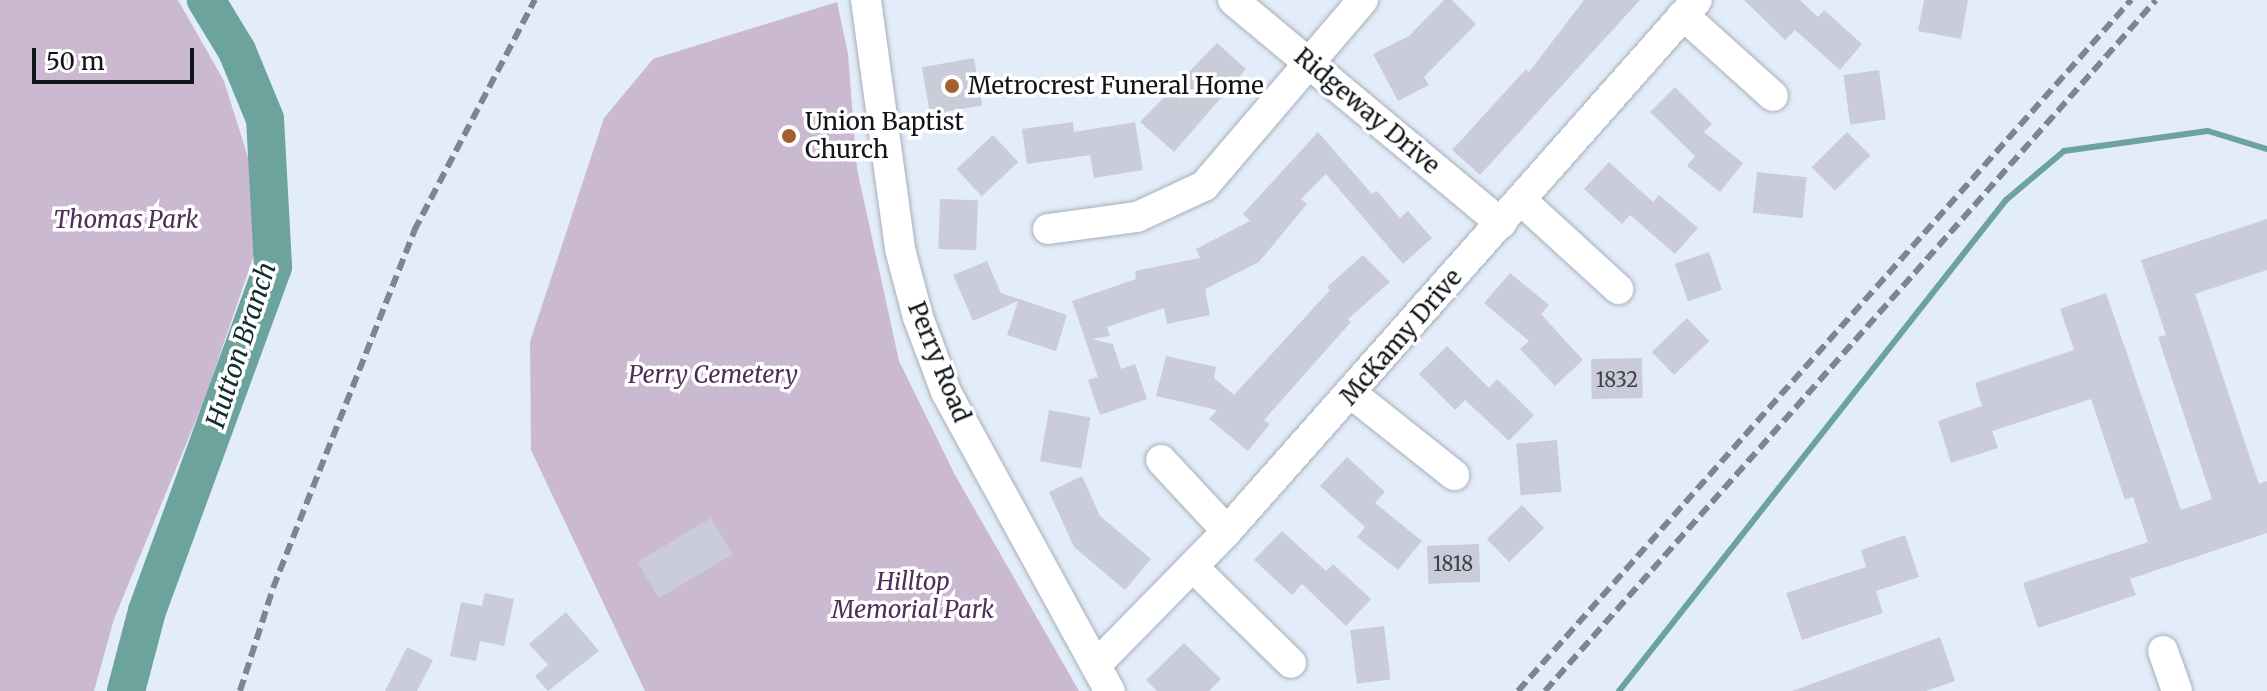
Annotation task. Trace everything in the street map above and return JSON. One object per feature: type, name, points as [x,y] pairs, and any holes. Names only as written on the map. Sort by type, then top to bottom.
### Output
[{"type":"street","name":"Perry Road","points":[[866,0],[900,249],[918,317],[946,392],[1103,678]]},
{"type":"street","name":"Ridgeway Drive","points":[[1233,0],[1501,223]]},
{"type":"street","points":[[1048,229],[1137,217],[1204,186],[1363,0]]},
{"type":"street","name":"McKamy Drive","points":[[1103,678],[1193,567],[1351,393],[1692,4]]},
{"type":"street","points":[[1692,4],[1773,96]]},
{"type":"street","points":[[1521,200],[1618,289]]},
{"type":"street","points":[[1351,393],[1454,475]]},
{"type":"street","points":[[1161,460],[1227,531]]},
{"type":"street","points":[[1193,567],[1291,663]]},
{"type":"street","points":[[2163,651],[2177,691]]},
{"type":"green space","name":"Thomas Park","points":[[0,0],[178,0],[224,81],[252,170],[255,252],[205,398],[114,619],[94,691],[0,691]]},
{"type":"green space","name":"Perry Cemetery","points":[[837,2],[848,54],[857,169],[899,361],[955,475],[1079,691],[645,691],[531,450],[530,342],[604,118],[653,59]]},
{"type":"building","points":[[1444,0],[1452,0],[1476,24],[1424,77],[1429,85],[1398,101],[1373,54],[1409,36]]},
{"type":"building","points":[[1584,0],[1640,0],[1480,175],[1452,150],[1526,69],[1529,72]]},
{"type":"building","points":[[1744,0],[1800,0],[1818,17],[1824,10],[1862,44],[1840,70],[1795,30],[1785,40]]},
{"type":"building","points":[[1924,0],[1968,0],[1961,39],[1918,31]]},
{"type":"building","points":[[1217,43],[1246,69],[1174,152],[1140,122]]},
{"type":"building","name":"Metrocrest Funeral Home","points":[[974,58],[982,105],[930,114],[922,67]]},
{"type":"building","points":[[1879,70],[1886,120],[1850,125],[1843,75]]},
{"type":"building","points":[[1675,87],[1712,124],[1704,132],[1743,163],[1720,192],[1687,166],[1695,156],[1650,112]]},
{"type":"building","points":[[1073,122],[1074,132],[1135,122],[1143,170],[1094,178],[1090,155],[1027,164],[1022,129]]},
{"type":"building","points":[[1318,132],[1372,194],[1377,191],[1400,218],[1408,211],[1432,238],[1403,264],[1326,174],[1301,199],[1307,204],[1259,262],[1205,289],[1210,315],[1167,324],[1164,308],[1107,327],[1110,336],[1092,339],[1113,344],[1121,369],[1135,364],[1147,399],[1100,415],[1088,380],[1098,377],[1072,301],[1136,279],[1135,271],[1200,258],[1196,249],[1250,221],[1243,214]]},
{"type":"building","points":[[1847,132],[1870,155],[1835,191],[1812,167]]},
{"type":"building","points":[[993,135],[1018,162],[982,196],[956,169]]},
{"type":"building","points":[[1609,162],[1653,202],[1659,195],[1698,228],[1675,254],[1630,215],[1622,224],[1584,189]]},
{"type":"building","points":[[1757,172],[1807,177],[1802,218],[1753,213]]},
{"type":"building","points":[[940,199],[978,200],[976,250],[938,249]]},
{"type":"building","points":[[2267,219],[2267,270],[2195,294],[2259,484],[2267,481],[2267,533],[2130,579],[2136,595],[2038,628],[2023,583],[2148,542],[2133,497],[2125,500],[2091,399],[1992,431],[1998,448],[1951,463],[1938,421],[1982,406],[1975,383],[2074,350],[2060,309],[2106,293],[2181,510],[2212,499],[2158,337],[2166,335],[2141,260]]},
{"type":"building","points":[[1709,252],[1722,290],[1688,302],[1675,264]]},
{"type":"building","points":[[1363,255],[1390,282],[1348,319],[1351,322],[1264,420],[1270,424],[1248,451],[1209,419],[1217,410],[1156,396],[1166,356],[1216,367],[1214,378],[1234,395],[1330,290],[1327,287]]},
{"type":"building","points":[[987,261],[1001,293],[1067,315],[1056,351],[1007,335],[1018,301],[973,321],[953,275]]},
{"type":"building","points":[[1510,273],[1549,305],[1541,314],[1583,360],[1555,386],[1520,349],[1529,341],[1484,303]]},
{"type":"building","points":[[1687,318],[1709,341],[1674,375],[1652,352]]},
{"type":"building","points":[[1447,346],[1489,388],[1497,379],[1534,415],[1509,441],[1465,400],[1455,410],[1419,374]]},
{"type":"building","points":[[1642,358],[1643,398],[1592,399],[1591,359]]},
{"type":"building","points":[[1049,410],[1090,417],[1081,469],[1040,461]]},
{"type":"building","points":[[1557,440],[1562,492],[1521,495],[1516,444]]},
{"type":"building","points":[[1347,457],[1385,492],[1375,503],[1422,541],[1398,570],[1357,537],[1365,527],[1320,486]]},
{"type":"building","points":[[1082,476],[1100,516],[1151,559],[1125,590],[1074,547],[1049,492]]},
{"type":"building","points":[[1522,505],[1544,528],[1509,562],[1487,539]]},
{"type":"building","points":[[711,518],[733,554],[659,598],[637,562]]},
{"type":"building","points":[[1282,531],[1326,571],[1333,564],[1371,599],[1346,626],[1302,584],[1292,595],[1254,560]]},
{"type":"building","points":[[1905,535],[1919,577],[1876,591],[1883,613],[1802,640],[1786,593],[1866,567],[1861,550]]},
{"type":"building","points":[[1479,544],[1480,582],[1428,584],[1427,546]]},
{"type":"building","points":[[485,593],[514,599],[504,646],[480,641],[476,661],[450,656],[461,602],[482,606]]},
{"type":"building","points":[[566,612],[599,651],[548,691],[535,676],[548,665],[529,644]]},
{"type":"building","points":[[1384,626],[1391,680],[1357,684],[1350,630]]},
{"type":"building","points":[[1940,637],[1955,681],[1926,691],[1792,691]]},
{"type":"building","points":[[1184,643],[1221,679],[1209,691],[1157,691],[1146,680]]},
{"type":"building","points":[[407,647],[433,660],[417,691],[385,691]]},
{"type":"waterway","name":"Hutton Branch","points":[[126,691],[147,611],[273,266],[265,119],[237,51],[206,0]]},
{"type":"waterway","points":[[1619,691],[2006,200],[2064,151],[2208,131],[2267,149]]},
{"type":"railway","points":[[240,691],[273,588],[414,231],[535,0]]},
{"type":"railway","points":[[1518,691],[2131,0]]},
{"type":"railway","points":[[1545,691],[2156,0]]},
{"type":"place","name":"Metrocrest Funeral Home","points":[[952,86]]},
{"type":"place","name":"Union Baptist Church","points":[[789,136]]},
{"type":"park label","name":"Hilltop Memorial Park","points":[[913,596]]}]
